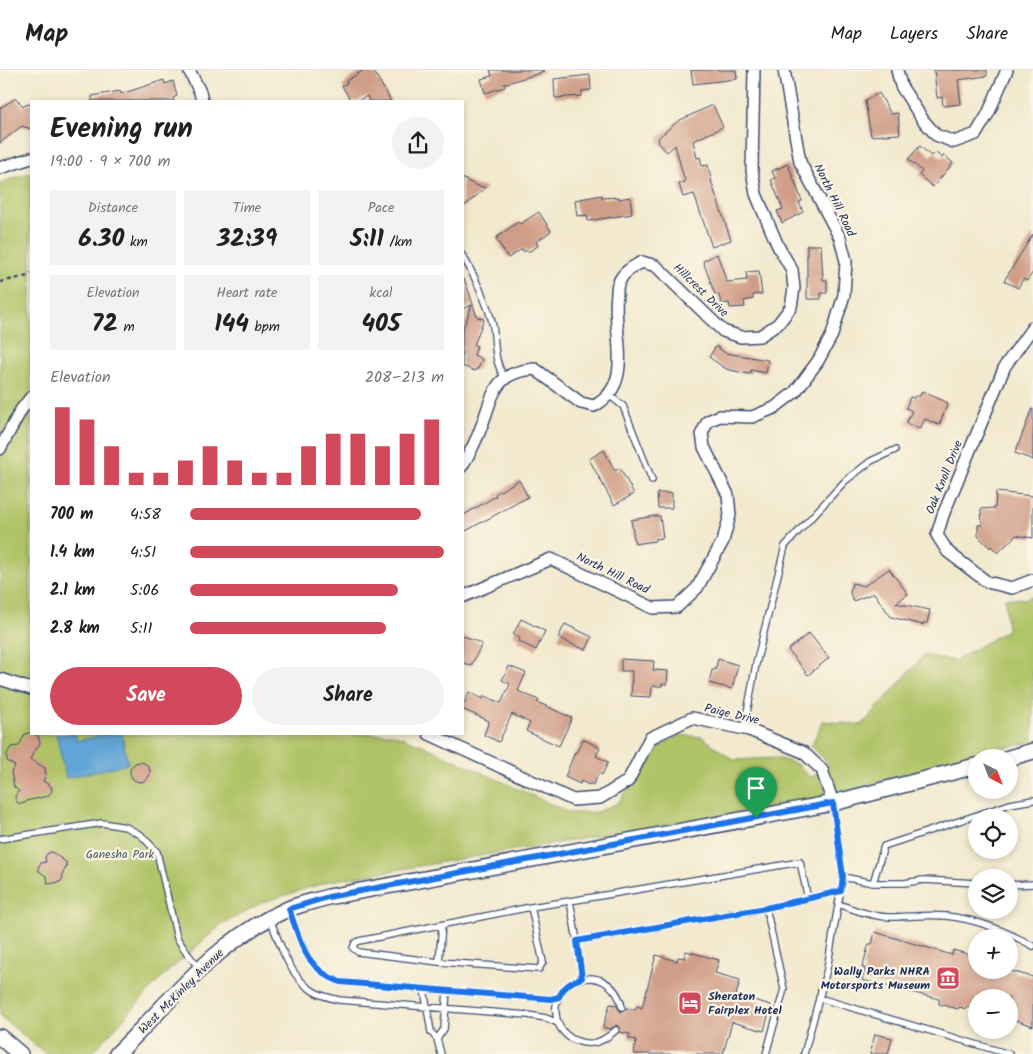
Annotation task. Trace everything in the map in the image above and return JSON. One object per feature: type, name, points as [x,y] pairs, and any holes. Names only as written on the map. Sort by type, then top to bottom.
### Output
[{"type":"main road","points":[[1018,755],[1033,751]]},
{"type":"main road","name":"West McKinley Avenue","points":[[117,1054],[200,968],[227,944],[270,918],[289,909],[328,897],[833,803],[968,768]]},
{"type":"main road","points":[[0,1036],[20,1054]]},
{"type":"street","points":[[189,70],[202,100]]},
{"type":"street","name":"Hillcrest Drive","points":[[609,395],[615,386],[620,362],[615,304],[618,282],[630,268],[642,262],[656,266],[724,331],[742,337],[760,336],[778,324],[791,307],[794,288],[792,270],[778,246],[756,194],[752,170],[754,70]]},
{"type":"street","name":"North Hill Road","points":[[464,596],[551,559],[654,608],[677,608],[697,588],[723,541],[730,515],[728,495],[704,447],[702,433],[708,421],[720,416],[752,417],[774,408],[795,392],[818,361],[832,335],[844,295],[846,261],[840,238],[800,162],[784,70]]},
{"type":"street","points":[[897,70],[901,86],[923,120],[936,134],[954,142],[976,134],[988,114],[1007,70]]},
{"type":"street","points":[[0,168],[30,158]]},
{"type":"street","name":"Oak Knoll Drive","points":[[1033,327],[1005,366],[943,514],[938,535],[948,552],[987,582],[1012,588],[1033,580]]},
{"type":"street","points":[[464,462],[474,445],[492,394],[505,378],[518,370],[535,369],[580,403],[594,406],[605,400],[609,395]]},
{"type":"street","points":[[0,448],[21,410],[30,398]]},
{"type":"street","points":[[0,679],[3,682],[30,689]]},
{"type":"street","name":"Paige Drive","points":[[431,735],[573,800],[600,798],[628,781],[650,738],[692,718],[744,729],[803,752],[822,770],[833,803]]},
{"type":"lane","points":[[464,258],[471,269],[492,324],[495,357],[505,378]]},
{"type":"lane","points":[[609,395],[623,406],[652,480]]},
{"type":"lane","points":[[744,729],[756,664],[784,546],[845,481],[871,461],[895,450]]},
{"type":"lane","points":[[873,883],[884,846],[1010,804],[1033,800]]},
{"type":"lane","points":[[804,1054],[827,969],[843,877],[833,803]]},
{"type":"lane","points":[[0,839],[102,823],[126,827],[141,835],[157,852],[177,938],[200,968]]},
{"type":"lane","points":[[531,907],[542,962],[538,968],[438,962],[358,952],[353,948],[355,943],[359,941],[531,907],[800,862],[808,899]]},
{"type":"lane","points":[[843,877],[873,883],[904,883],[924,880],[968,883]]},
{"type":"lane","points":[[1018,885],[1033,884]]},
{"type":"lane","points":[[577,941],[766,908],[841,891]]},
{"type":"lane","points":[[570,901],[582,978]]},
{"type":"lane","points":[[839,904],[864,913],[886,917],[946,916],[1002,930],[1033,946]]},
{"type":"lane","points":[[766,908],[784,989],[766,1054]]},
{"type":"lane","points":[[289,909],[310,961],[319,972],[330,978],[348,983],[551,999],[559,997]]},
{"type":"lane","points":[[270,918],[286,957],[300,978],[314,991],[339,1000],[528,1015],[558,1022]]},
{"type":"lane","points":[[438,962],[442,926]]},
{"type":"lane","points":[[616,1030],[607,1038],[597,1043],[586,1044],[575,1041],[566,1035],[558,1022],[556,1010],[559,997],[567,986],[576,980],[597,978],[607,982],[615,990],[622,1007]]},
{"type":"lane","points":[[424,989],[430,1032],[437,1039],[441,1054]]},
{"type":"lane","points":[[437,1039],[444,1029],[447,991]]},
{"type":"lane","points":[[819,998],[1009,1054]]},
{"type":"path","points":[[0,282],[30,274]]},
{"type":"green space","name":"Ganesha Park","points":[[30,172],[30,735],[396,735],[422,745],[570,813],[597,812],[618,803],[655,750],[679,735],[702,737],[733,760],[777,758],[797,764],[810,778],[830,765],[811,746],[823,721],[862,725],[924,655],[955,661],[1007,630],[1005,598],[1025,599],[1033,596],[1033,742],[996,749],[968,749],[968,757],[844,792],[788,804],[330,881],[261,903],[221,925],[164,975],[91,1054],[46,1054],[0,1016],[0,183]]},
{"type":"water","points":[[56,735],[75,735],[77,741],[103,735],[122,735],[128,764],[66,778]]},
{"type":"building","points":[[364,70],[373,70],[390,100],[369,100],[367,96],[360,100],[350,100],[342,86],[347,83],[346,81]]},
{"type":"building","points":[[490,70],[543,70],[544,72],[504,84],[505,87],[485,93],[481,79],[492,76]]},
{"type":"building","points":[[691,70],[736,70],[737,79],[693,84]]},
{"type":"building","points":[[934,70],[987,70],[987,76],[958,80],[961,104],[943,106],[942,97],[937,98]]},
{"type":"building","points":[[590,75],[591,90],[582,91],[582,96],[555,98],[554,79]]},
{"type":"building","points":[[164,80],[165,84],[173,81],[177,96],[173,98],[174,100],[92,100],[92,96],[120,91],[121,94]]},
{"type":"building","points":[[879,93],[891,114],[898,113],[900,134],[871,136],[865,101]]},
{"type":"building","points":[[16,98],[23,107],[30,104],[30,129],[22,126],[0,143],[0,108]]},
{"type":"building","points":[[713,105],[723,127],[693,141],[697,158],[700,157],[702,166],[708,165],[712,184],[731,240],[712,247],[694,194],[683,197],[679,184],[685,182],[675,145],[667,152],[658,142],[658,138],[678,121]]},
{"type":"building","points":[[920,146],[931,156],[935,152],[942,158],[944,155],[953,163],[933,187],[919,175],[922,171],[908,159]]},
{"type":"building","points":[[788,164],[802,201],[799,202],[803,212],[782,223],[777,211],[783,209],[771,180],[775,178],[772,171]]},
{"type":"building","points":[[464,179],[486,188],[464,206]]},
{"type":"building","points":[[602,195],[602,198],[619,197],[619,199],[630,197],[632,214],[588,221],[587,215],[577,216],[575,200]]},
{"type":"building","points":[[539,212],[551,231],[536,242],[538,246],[528,252],[527,250],[524,252],[522,249],[508,258],[496,238],[518,222],[520,224]]},
{"type":"building","points":[[1033,234],[1033,272],[1027,281],[1023,279],[1018,288],[1004,281]]},
{"type":"building","points":[[807,245],[821,245],[823,280],[827,280],[827,293],[821,293],[821,299],[807,299]]},
{"type":"building","points":[[717,254],[727,282],[747,280],[746,272],[759,271],[762,294],[753,295],[753,299],[744,301],[745,307],[730,308],[729,303],[722,304],[718,294],[715,295],[703,261]]},
{"type":"building","points":[[464,279],[477,317],[484,319],[474,345],[477,346],[474,355],[482,359],[478,369],[475,371],[464,367],[464,326],[472,305],[464,308]]},
{"type":"building","points":[[716,346],[725,353],[768,360],[766,373],[751,370],[751,373],[748,374],[726,369],[709,357]]},
{"type":"building","points":[[922,391],[948,403],[939,425],[925,419],[920,429],[906,423],[912,411],[906,408],[910,397],[914,398],[916,395],[919,397]]},
{"type":"building","points":[[1033,409],[1033,460],[1015,453]]},
{"type":"building","points":[[604,450],[615,471],[620,468],[634,494],[614,505],[589,459]]},
{"type":"building","points":[[519,480],[528,497],[464,532],[464,515],[496,496],[495,494]]},
{"type":"building","points":[[996,492],[1033,496],[1033,538],[1016,535],[998,553],[978,536],[978,525],[982,525],[981,509],[995,508]]},
{"type":"building","points":[[657,493],[672,493],[672,508],[658,508]]},
{"type":"building","points":[[660,516],[663,538],[635,544],[631,520]]},
{"type":"building","points":[[889,569],[908,594],[896,603],[930,610],[927,623],[923,623],[923,625],[891,617],[874,593],[853,601],[850,593],[852,583],[864,586]]},
{"type":"building","points":[[521,619],[545,631],[536,650],[518,641],[520,638],[513,635]]},
{"type":"building","points":[[565,624],[592,637],[586,650],[558,638]]},
{"type":"building","points":[[809,633],[829,658],[808,675],[788,650]]},
{"type":"building","points":[[464,636],[482,644],[471,666],[464,663]]},
{"type":"building","points":[[621,659],[654,661],[653,670],[668,671],[667,684],[652,686],[651,697],[631,696],[632,671],[621,671]]},
{"type":"building","points":[[718,659],[738,665],[732,689],[709,683],[712,670],[715,670]]},
{"type":"building","points":[[509,666],[526,673],[518,691],[572,718],[559,746],[526,731],[530,723],[512,714],[499,742],[484,735],[489,721],[464,710],[464,704],[469,692],[483,699],[484,696],[501,703],[510,684],[502,680]]},
{"type":"building","points":[[30,732],[30,735],[38,736],[40,743],[30,759],[45,768],[46,775],[43,781],[51,786],[52,791],[48,796],[20,804],[16,801],[15,796],[19,791],[14,787],[11,772],[15,766],[7,761],[7,754],[11,747],[19,746],[25,734]]},
{"type":"building","points":[[583,739],[600,748],[596,756],[608,762],[602,775],[599,773],[593,785],[581,781],[580,784],[565,777],[575,752]]},
{"type":"building","points":[[140,762],[147,765],[150,772],[147,779],[140,782],[133,779],[130,772],[133,765]]},
{"type":"building","points":[[52,852],[67,863],[65,865],[67,866],[60,882],[48,884],[47,877],[39,871],[38,867],[41,863],[46,862],[45,857],[48,853]]},
{"type":"building","name":"Wally Parks NHRA Motorsports Museum","points":[[875,932],[952,955],[953,950],[968,954],[968,979],[1018,979],[1018,973],[1033,977],[1033,1026],[1018,1021],[1018,989],[968,989],[968,1007],[966,1009],[959,1007],[958,1009],[939,1004],[939,999],[862,980],[865,968],[862,968],[869,944],[872,944]]},
{"type":"building","name":"Sheraton Fairplex Hotel","points":[[686,951],[719,960],[715,973],[740,980],[736,995],[771,1005],[764,1031],[732,1022],[723,1054],[634,1054],[636,1040],[628,1038],[630,1034],[620,1032],[620,1027],[617,1025],[610,1029],[603,1027],[610,1004],[616,1005],[621,1012],[627,1008],[635,1010],[637,1006],[642,1008],[656,955],[677,961],[678,957],[684,958]]},
{"type":"building","points":[[875,1034],[892,1038],[888,1054],[870,1054]]},
{"type":"place","name":"Wally Parks NHRA Motorsports Museum","points":[[948,978]]},
{"type":"place","name":"Sheraton Fairplex Hotel","points":[[690,1003]]},
{"type":"route","points":[[833,803],[843,877],[841,891],[766,908],[577,941],[582,978],[567,986],[559,997],[551,999],[340,982],[319,972],[310,961],[289,909],[328,897],[756,818],[833,803]]}]
